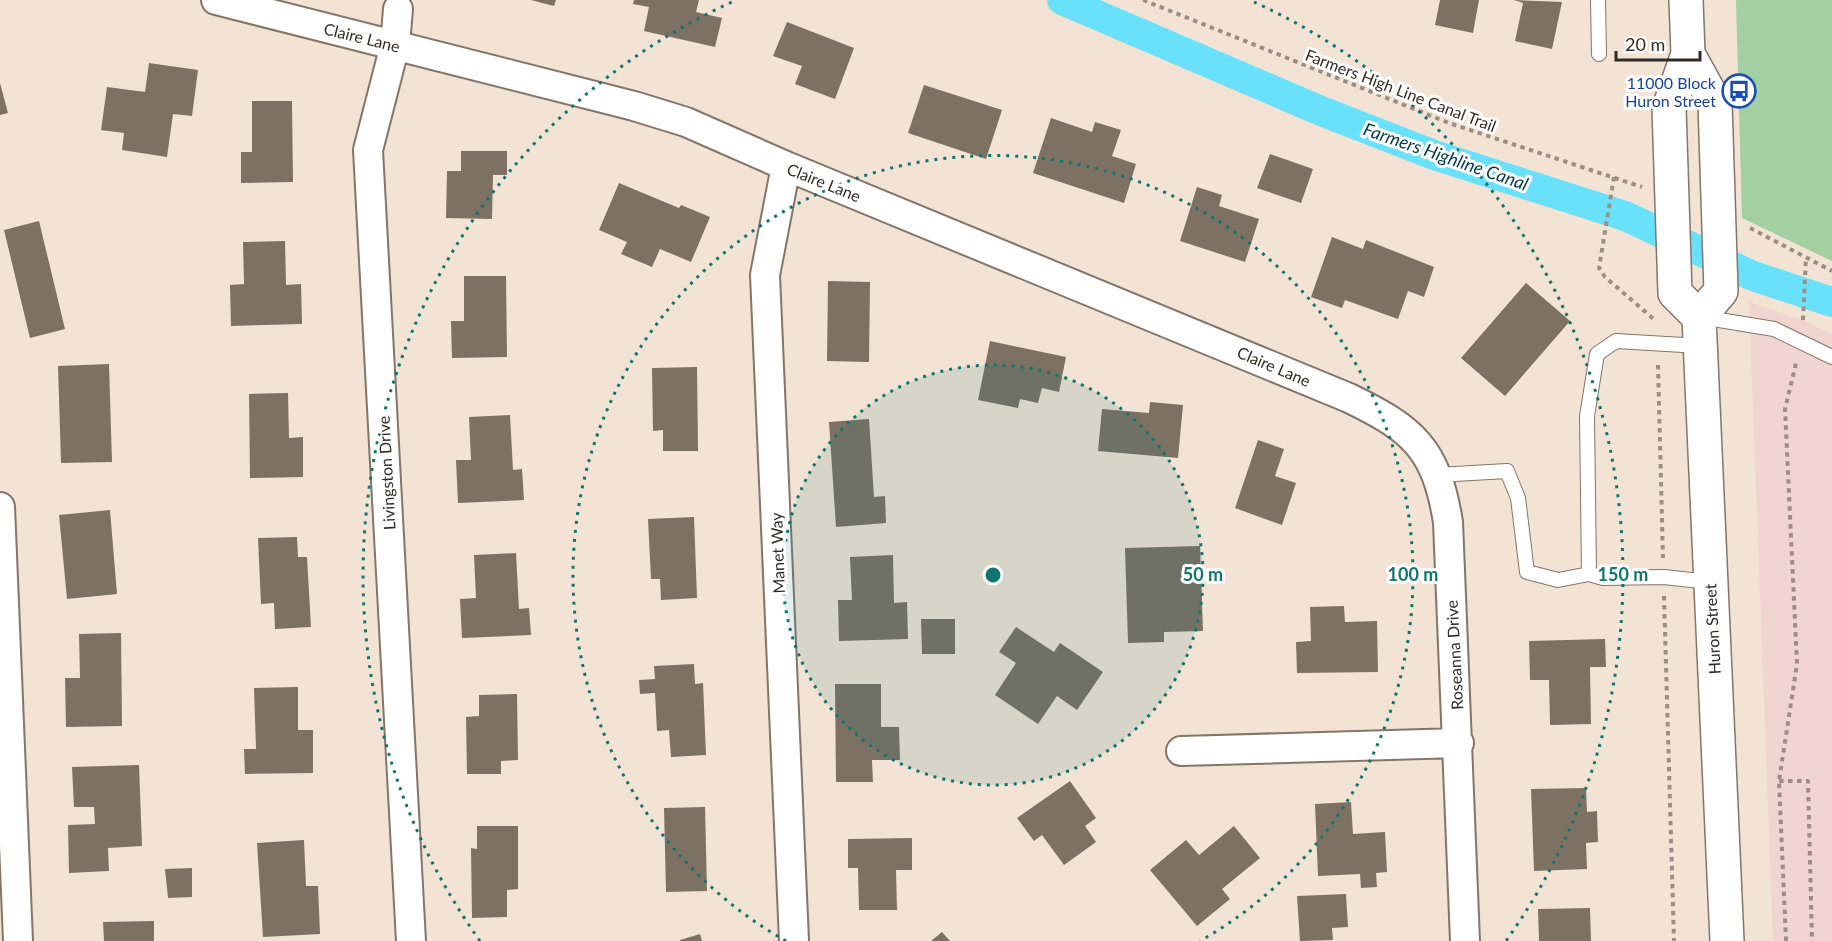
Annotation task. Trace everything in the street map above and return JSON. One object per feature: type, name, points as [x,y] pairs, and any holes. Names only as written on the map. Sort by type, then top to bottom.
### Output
[{"type":"main road","points":[[1686,0],[1688,54],[1669,108],[1659,193],[1675,293],[1700,331],[1721,291],[1734,221],[1715,103],[1688,54]]},
{"type":"main road","name":"Huron Street","points":[[1700,331],[1709,582],[1727,941]]},
{"type":"street","name":"Claire Lane","points":[[216,0],[655,112],[686,122],[786,166],[1349,398],[1393,419],[1408,432]]},
{"type":"street","name":"Livingston Drive","points":[[398,9],[395,45],[368,150],[411,941]]},
{"type":"street","name":"Manet Way","points":[[786,166],[765,274],[794,941]]},
{"type":"street","name":"Roseanna Drive","points":[[1408,432],[1426,454],[1437,475],[1448,522],[1466,941]]},
{"type":"street","points":[[0,507],[18,941]]},
{"type":"street","points":[[1182,751],[1459,743]]},
{"type":"lane","points":[[1598,0],[1599,54]]},
{"type":"lane","points":[[1589,574],[1587,416],[1597,354],[1616,340],[1700,331],[1774,329],[1832,357]]},
{"type":"lane","points":[[1437,475],[1507,471],[1518,498],[1527,572],[1558,580],[1589,574],[1603,578],[1664,578],[1709,582]]},
{"type":"path","name":"Farmers High Line Canal Trail","points":[[1143,0],[1449,123],[1659,193]]},
{"type":"path","points":[[1600,254],[1614,177]]},
{"type":"path","points":[[1734,221],[1832,271]]},
{"type":"path","points":[[1786,941],[1779,781],[1797,664],[1785,409],[1802,342],[1806,257]]},
{"type":"path","points":[[1779,781],[1808,781],[1812,941]]},
{"type":"shaded area","points":[[1749,302],[1803,320],[1832,334],[1832,941],[1773,941]]},
{"type":"green space","points":[[1736,0],[1832,0],[1832,261],[1742,218]]},
{"type":"building","points":[[531,0],[556,0],[554,6]]},
{"type":"building","points":[[634,0],[699,0],[696,12],[722,18],[715,47],[644,31],[649,7],[633,4]]},
{"type":"building","points":[[1440,0],[1479,0],[1473,33],[1435,25]]},
{"type":"building","points":[[1514,0],[1562,2],[1552,49],[1515,41],[1523,3]]},
{"type":"building","points":[[787,22],[854,48],[835,99],[795,84],[802,66],[773,56]]},
{"type":"building","points":[[149,63],[198,70],[192,116],[173,114],[167,157],[122,150],[124,133],[101,130],[107,87],[145,92]]},
{"type":"building","points":[[0,83],[8,113],[0,115]]},
{"type":"building","points":[[924,85],[1002,110],[986,159],[908,133]]},
{"type":"building","points":[[252,101],[292,101],[293,182],[241,183],[241,152],[252,152]]},
{"type":"building","points":[[1051,118],[1092,132],[1095,122],[1121,130],[1112,156],[1136,164],[1124,203],[1033,173]]},
{"type":"building","points":[[461,151],[507,151],[507,175],[493,175],[492,219],[446,218],[447,171],[461,171]]},
{"type":"building","points":[[1270,154],[1313,169],[1301,203],[1257,188]]},
{"type":"building","points":[[619,183],[679,208],[681,205],[710,217],[691,262],[660,249],[652,267],[621,254],[627,242],[599,230]]},
{"type":"building","points":[[1197,187],[1222,195],[1219,206],[1259,219],[1245,262],[1180,241]]},
{"type":"building","points":[[39,221],[65,329],[30,338],[4,230]]},
{"type":"building","points":[[1332,237],[1363,249],[1366,240],[1434,267],[1424,297],[1408,291],[1398,319],[1345,300],[1342,308],[1311,297]]},
{"type":"building","points":[[285,241],[286,285],[301,284],[302,324],[231,326],[230,285],[244,284],[243,242]]},
{"type":"building","points":[[464,276],[506,276],[507,357],[452,358],[451,321],[464,321]]},
{"type":"building","points":[[828,281],[870,282],[869,362],[827,361]]},
{"type":"building","points":[[1526,283],[1570,321],[1505,396],[1461,358]]},
{"type":"building","points":[[990,341],[1066,357],[1059,392],[1042,388],[1038,403],[1020,399],[1018,408],[978,400]]},
{"type":"building","points":[[109,364],[112,462],[61,463],[58,366]]},
{"type":"building","points":[[697,367],[698,451],[663,451],[663,430],[653,431],[652,368]]},
{"type":"building","points":[[288,393],[289,438],[303,437],[303,477],[250,478],[249,394]]},
{"type":"building","points":[[1150,402],[1183,405],[1178,458],[1098,451],[1102,409],[1149,413]]},
{"type":"building","points":[[510,415],[513,470],[522,469],[524,500],[458,503],[456,460],[471,460],[469,417]]},
{"type":"building","points":[[869,419],[874,497],[885,496],[886,523],[836,527],[829,422]]},
{"type":"building","points":[[1258,440],[1284,449],[1275,476],[1296,483],[1282,525],[1235,508]]},
{"type":"building","points":[[110,510],[117,594],[67,599],[59,515]]},
{"type":"building","points":[[694,517],[697,598],[661,600],[660,579],[651,579],[648,519]]},
{"type":"building","points":[[297,537],[298,557],[307,557],[311,627],[275,629],[274,603],[261,604],[258,538]]},
{"type":"building","points":[[1200,546],[1203,631],[1164,632],[1164,642],[1128,643],[1125,548]]},
{"type":"building","points":[[516,553],[519,609],[529,608],[531,635],[462,638],[460,599],[476,598],[474,555]]},
{"type":"building","points":[[893,555],[894,603],[907,602],[908,639],[839,641],[838,600],[852,600],[850,557]]},
{"type":"building","points":[[1344,606],[1345,622],[1377,621],[1378,672],[1297,673],[1296,642],[1311,641],[1310,607]]},
{"type":"building","points":[[921,619],[955,619],[955,654],[922,654]]},
{"type":"building","points":[[1016,627],[1054,652],[1060,643],[1103,672],[1077,710],[1057,696],[1038,724],[995,695],[1016,663],[999,652]]},
{"type":"building","points":[[121,633],[122,726],[66,727],[65,678],[80,678],[79,634]]},
{"type":"building","points":[[1605,639],[1606,667],[1590,667],[1591,724],[1550,725],[1549,680],[1530,680],[1529,641]]},
{"type":"building","points":[[694,664],[695,684],[703,683],[706,755],[671,757],[669,730],[657,731],[655,693],[640,694],[639,680],[655,679],[654,666]]},
{"type":"building","points":[[835,684],[881,684],[881,727],[899,727],[900,760],[872,760],[873,782],[836,782]]},
{"type":"building","points":[[298,687],[298,730],[313,730],[313,773],[245,774],[244,749],[256,749],[254,688]]},
{"type":"building","points":[[517,694],[518,760],[501,761],[501,774],[467,774],[466,717],[479,716],[479,695]]},
{"type":"building","points":[[139,765],[142,846],[108,848],[109,871],[69,873],[68,825],[95,824],[94,807],[74,807],[72,767]]},
{"type":"building","points":[[1070,781],[1096,818],[1085,826],[1096,842],[1064,865],[1042,835],[1034,841],[1017,818]]},
{"type":"building","points":[[1586,788],[1587,812],[1597,811],[1598,842],[1586,843],[1587,869],[1534,871],[1531,789]]},
{"type":"building","points":[[1351,802],[1353,834],[1385,832],[1387,872],[1376,873],[1377,887],[1361,888],[1360,874],[1318,876],[1315,804]]},
{"type":"building","points":[[705,807],[707,891],[666,892],[664,808]]},
{"type":"building","points":[[477,826],[518,826],[518,889],[507,890],[507,917],[472,918],[471,848],[477,849]]},
{"type":"building","points":[[1234,826],[1260,858],[1222,889],[1230,899],[1197,926],[1150,870],[1186,840],[1199,855]]},
{"type":"building","points":[[912,838],[912,870],[896,870],[897,910],[859,910],[858,868],[848,868],[848,839]]},
{"type":"building","points":[[304,840],[306,886],[318,886],[320,934],[263,937],[257,843]]},
{"type":"building","points":[[192,868],[192,897],[168,898],[165,869]]},
{"type":"building","points":[[1346,894],[1348,927],[1332,928],[1333,940],[1300,941],[1297,896]]},
{"type":"building","points":[[1590,908],[1591,941],[1539,941],[1538,909]]},
{"type":"building","points":[[154,921],[154,941],[104,941],[103,922]]},
{"type":"building","points":[[942,932],[950,941],[931,941]]},
{"type":"building","points":[[700,934],[702,941],[680,941],[680,940]]},
{"type":"waterway","name":"Farmers Highline Canal","points":[[1062,0],[1321,111],[1434,155],[1625,216],[1753,276],[1832,302]]},
{"type":"place","name":"11000 Block Huron Street","points":[[1739,91]]}]
